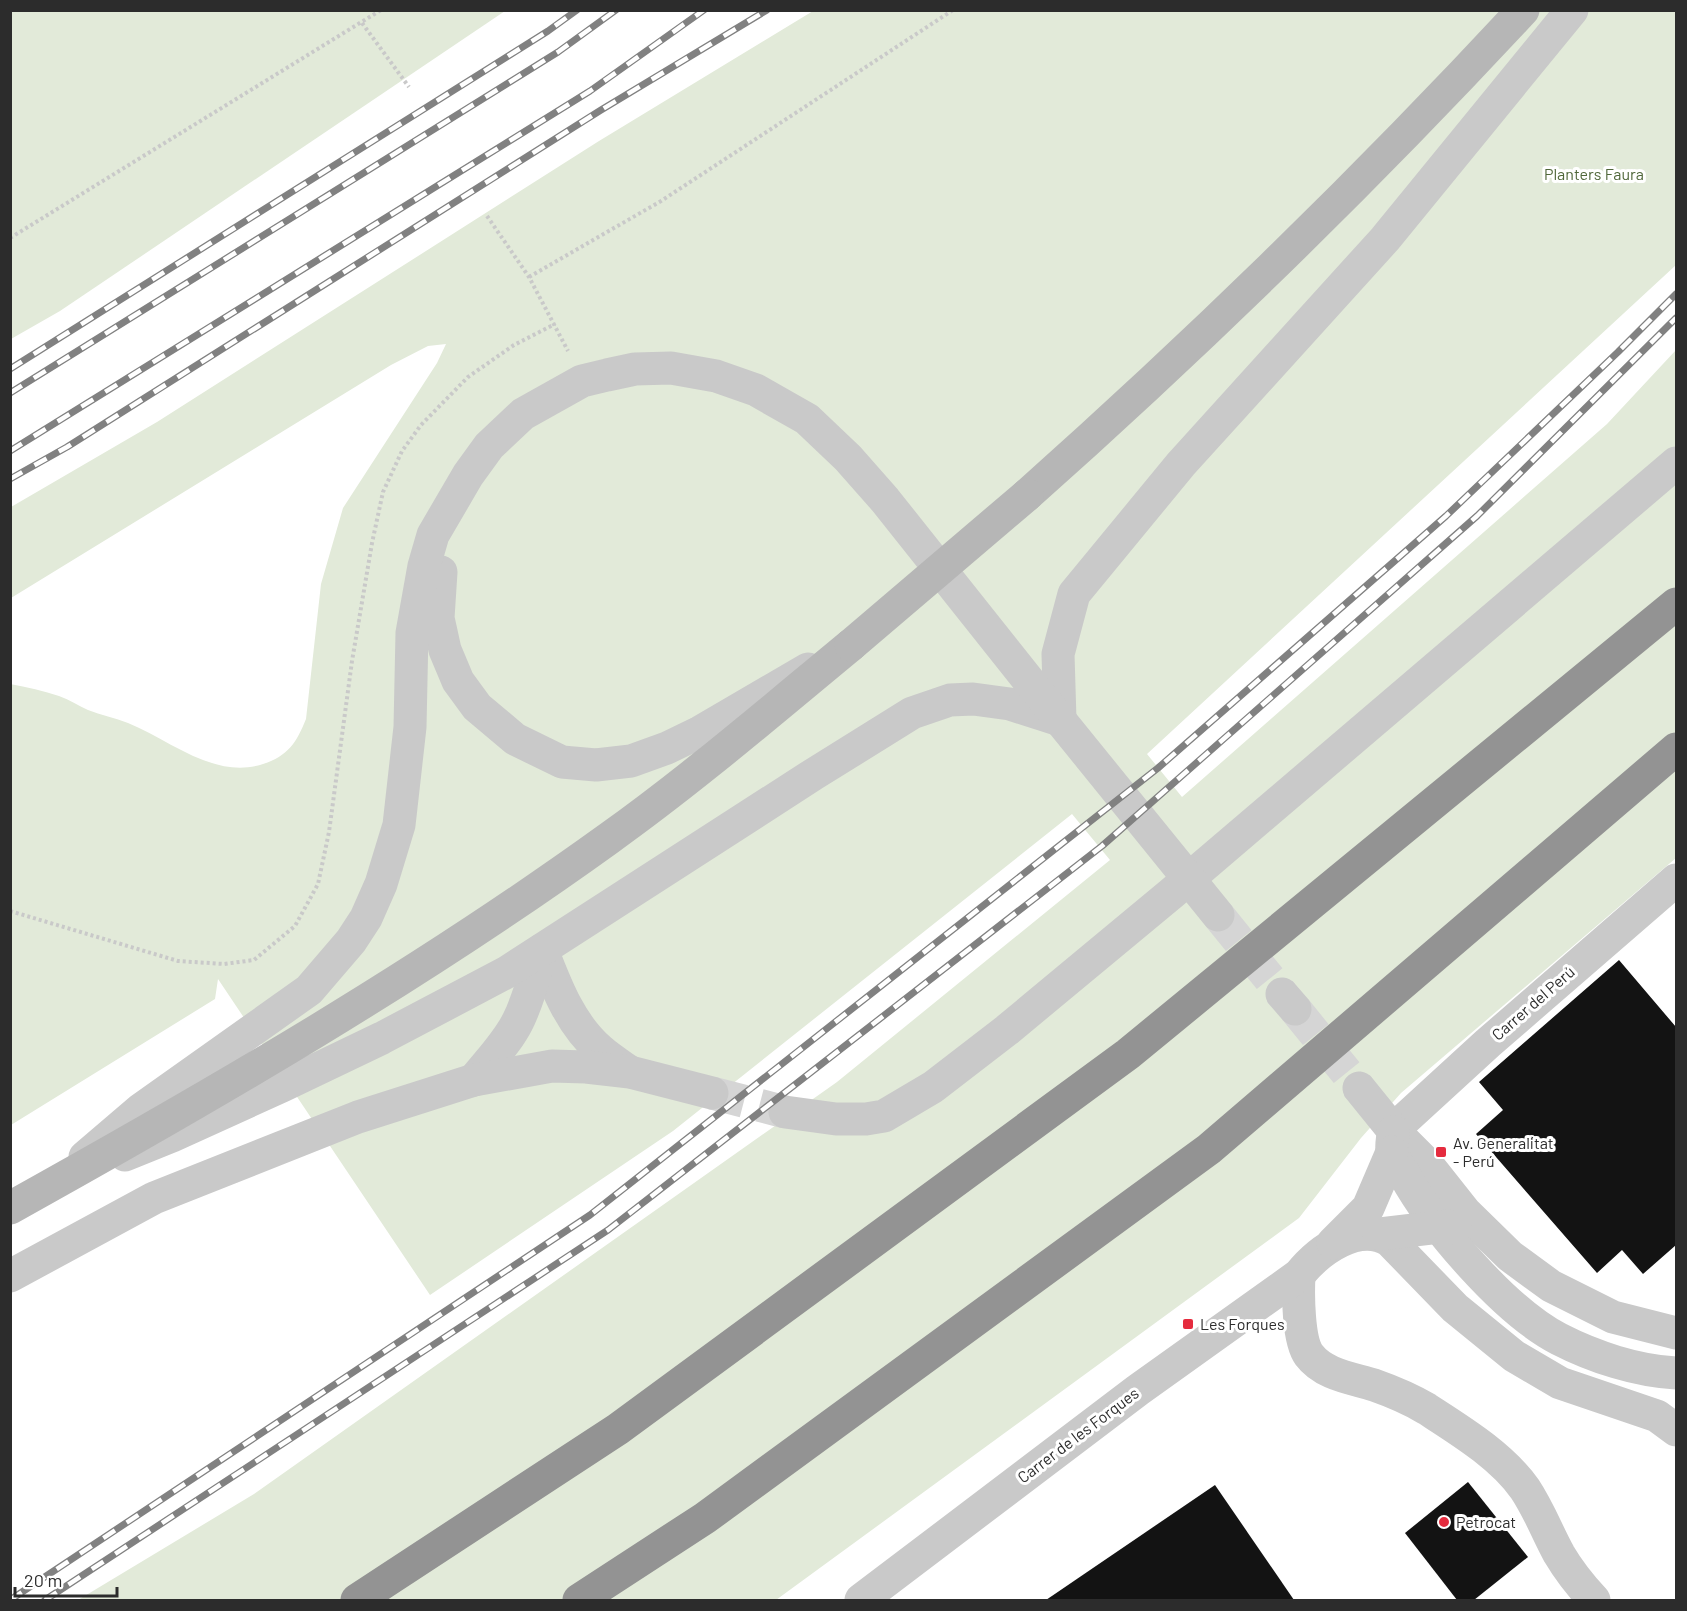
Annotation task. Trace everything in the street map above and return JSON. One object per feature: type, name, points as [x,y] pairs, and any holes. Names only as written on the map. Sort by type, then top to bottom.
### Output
[{"type":"highway","points":[[357,1600],[618,1429],[1128,1054],[1677,604]]},
{"type":"highway","points":[[579,1600],[705,1518],[1209,1149],[1677,749]]},
{"type":"main road","points":[[10,1208],[276,1057],[411,973],[608,839],[678,786],[851,645],[1027,495],[1194,343],[1356,183],[1523,10]]},
{"type":"street","points":[[1060,720],[1058,654],[1074,594],[1180,464],[1385,239],[1572,10]]},
{"type":"street","points":[[51,1185],[140,1110],[309,990],[351,941],[366,918],[384,874],[399,825],[410,727],[412,633],[424,566],[433,535],[451,502],[489,446],[523,414],[582,381],[635,369],[671,368],[717,376],[756,390],[807,419],[848,458],[885,500],[1218,915]]},
{"type":"street","points":[[785,1112],[836,1119],[866,1119],[884,1116],[933,1087],[1007,1030],[1189,878],[1677,463]]},
{"type":"street","points":[[451,502],[441,564],[438,618],[445,650],[458,681],[477,707],[515,740],[562,762],[596,765],[631,761],[667,748],[700,732],[851,645]]},
{"type":"street","points":[[51,1185],[172,1136],[292,1081],[507,972],[912,713],[950,700],[973,699],[1010,704],[1060,720]]},
{"type":"street","name":"Carrer del Perú","points":[[1392,1141],[1488,1042],[1677,880]]},
{"type":"street","points":[[542,950],[555,983],[574,1020],[599,1049],[630,1072]]},
{"type":"street","points":[[474,1080],[518,1021],[542,950]]},
{"type":"street","points":[[10,1276],[154,1198],[358,1116],[474,1080],[552,1065],[630,1072],[712,1093]]},
{"type":"street","points":[[1359,1088],[1392,1141],[1412,1187],[1440,1227],[1490,1284],[1530,1320],[1558,1339],[1599,1356],[1673,1380]]},
{"type":"street","points":[[1333,1243],[1368,1208],[1392,1141]]},
{"type":"street","points":[[1392,1141],[1427,1164],[1465,1212],[1510,1256],[1551,1286],[1613,1317],[1677,1333]]},
{"type":"street","points":[[1440,1227],[1448,1226],[1460,1230],[1531,1286],[1542,1288],[1551,1286]]},
{"type":"street","name":"Carrer de les Forques","points":[[861,1600],[1138,1390],[1299,1275],[1333,1243],[1365,1235],[1440,1227]]},
{"type":"street","points":[[1380,1234],[1390,1241],[1455,1308],[1514,1356],[1560,1383],[1657,1416],[1677,1430]]},
{"type":"street","points":[[1299,1275],[1298,1299],[1302,1332],[1308,1354],[1337,1375],[1375,1385],[1426,1408],[1503,1462],[1524,1488],[1540,1514],[1558,1553],[1594,1600]]},
{"type":"street","points":[[1633,1323],[1673,1380]]},
{"type":"path","points":[[10,238],[381,10]]},
{"type":"path","points":[[529,277],[661,201],[953,10]]},
{"type":"path","points":[[362,23],[409,87]]},
{"type":"path","points":[[10,911],[178,961],[224,964],[255,960],[295,926],[318,884],[329,832],[352,661],[383,492],[402,451],[421,425],[468,377],[514,345],[555,324],[529,277],[487,216]]},
{"type":"green space","points":[[10,11],[505,11],[60,311],[11,339]]},
{"type":"green space","name":"Planters Faura","points":[[813,11],[1676,11],[1676,265],[1147,754],[1182,797],[1607,424],[1676,350],[1676,858],[1401,1093],[1361,1138],[1299,1218],[776,1600],[78,1600],[254,1494],[837,1082],[1110,860],[1072,814],[673,1131],[430,1295],[218,979],[215,999],[11,1125],[10,684],[59,696],[88,710],[128,723],[208,762],[242,768],[269,762],[284,754],[298,736],[306,719],[321,584],[343,508],[437,363],[446,344],[428,346],[391,365],[11,598],[11,507],[157,422],[599,141]]},
{"type":"building","points":[[1619,960],[1676,1027],[1676,1245],[1643,1274],[1622,1250],[1597,1273],[1476,1134],[1503,1110],[1479,1082]]},
{"type":"building","points":[[1468,1482],[1528,1557],[1474,1600],[1457,1600],[1405,1533]]},
{"type":"building","points":[[1215,1485],[1294,1600],[1046,1600]]},
{"type":"tunnel","points":[[1218,915],[1282,994]]},
{"type":"tunnel","points":[[1295,1009],[1359,1088]]},
{"type":"tunnel","points":[[712,1093],[785,1112]]},
{"type":"railway","points":[[10,369],[548,31],[577,10]]},
{"type":"railway","points":[[10,393],[558,52],[616,10]]},
{"type":"railway","points":[[10,451],[590,91],[704,10]]},
{"type":"railway","points":[[10,479],[67,447],[601,110],[767,10]]},
{"type":"railway","points":[[10,1600],[590,1215],[1158,768],[1446,516],[1676,294]]},
{"type":"railway","points":[[45,1600],[608,1230],[1102,846],[1477,516],[1676,318]]},
{"type":"place","name":"Av. Generalitat - Perú","points":[[1441,1152]]},
{"type":"place","name":"Les Forques","points":[[1188,1324]]},
{"type":"place","name":"Petrocat","points":[[1444,1522]]}]
